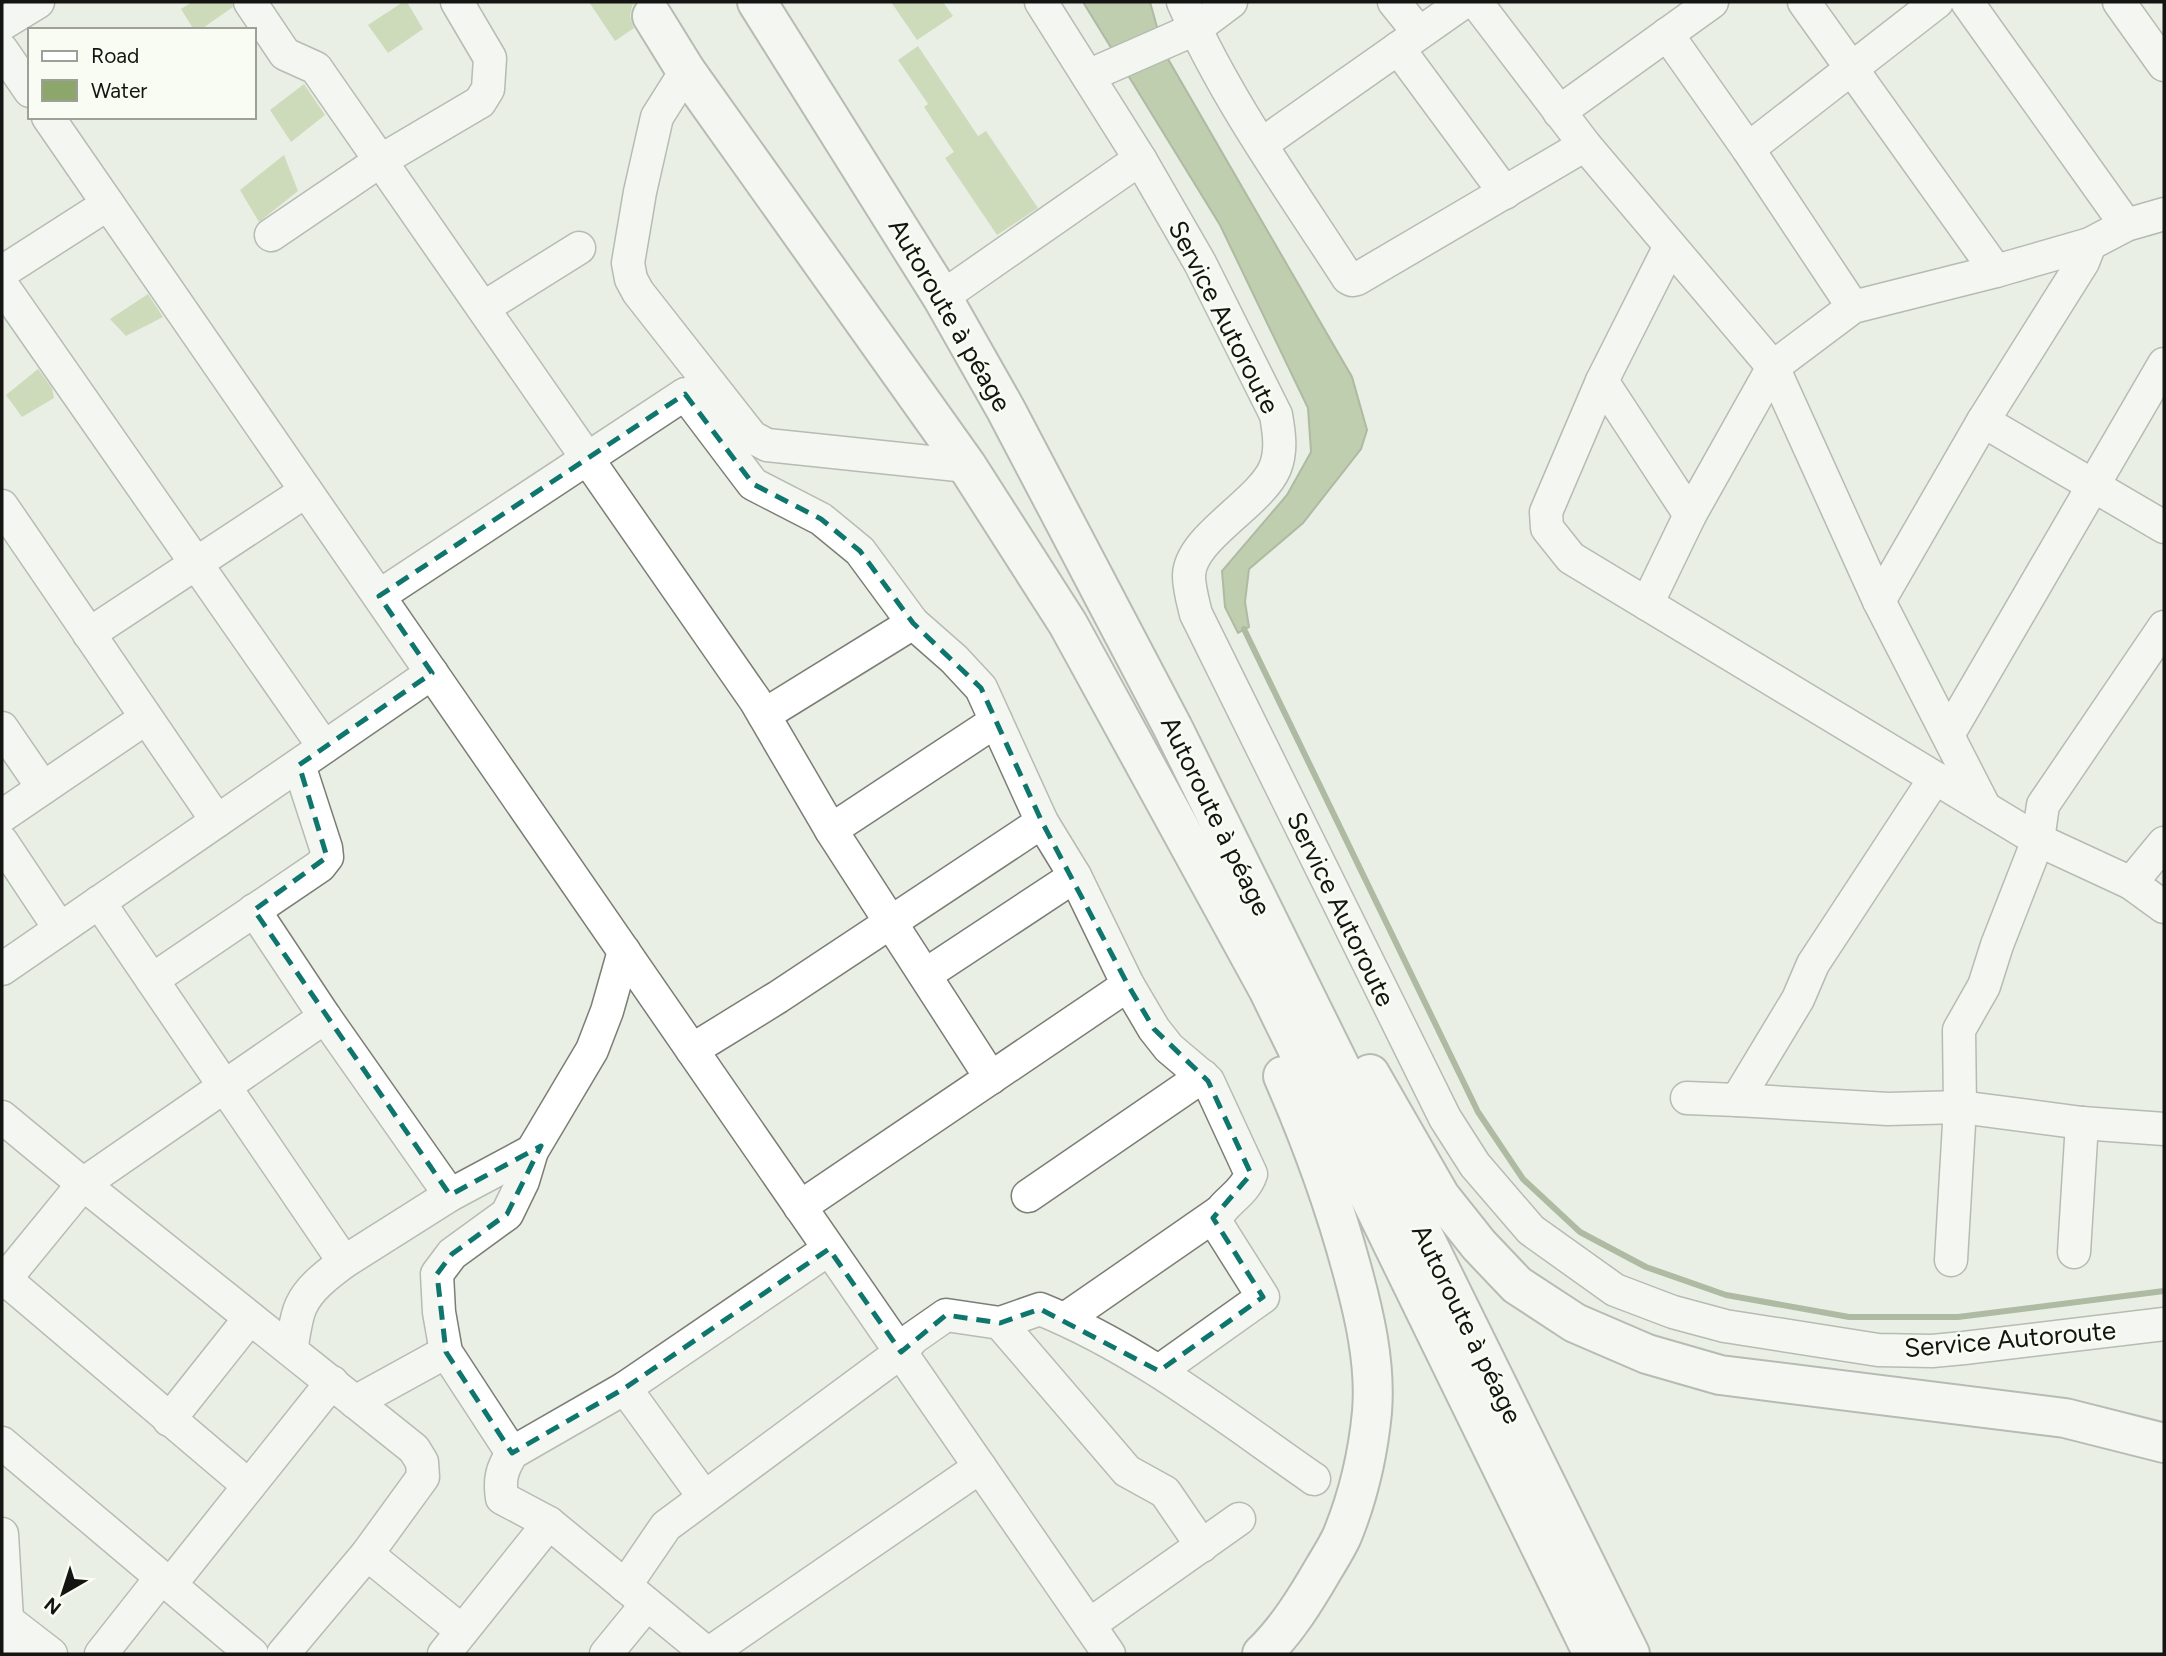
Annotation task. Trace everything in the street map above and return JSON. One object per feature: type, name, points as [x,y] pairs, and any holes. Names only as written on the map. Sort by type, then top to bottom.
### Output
[{"type":"highway","name":"Autoroute à péage","points":[[757,2],[942,297],[1006,410],[1173,729],[1630,1654]]},
{"type":"highway","points":[[652,16],[686,71],[967,466],[1068,624],[1268,989],[1593,1654]]},
{"type":"highway","points":[[1173,729],[1440,1196],[1479,1245],[1517,1285],[1576,1323],[1647,1354],[1720,1375],[2065,1418],[2164,1443]]},
{"type":"highway","points":[[1152,779],[1311,1141],[1340,1225],[1365,1315],[1371,1366],[1372,1411],[1362,1473],[1341,1537],[1308,1595],[1277,1639],[1262,1654]]},
{"type":"street","points":[[2,24],[38,2]]},
{"type":"street","points":[[250,2],[285,54],[316,68],[755,700],[831,831],[991,1077]]},
{"type":"street","points":[[271,235],[380,161],[480,102],[488,89],[490,58],[457,2]]},
{"type":"street","name":"Service Autoroute","points":[[1041,2],[1101,70],[1140,159],[1200,263],[1276,415],[1279,453],[1275,470],[1255,496],[1223,525],[1193,558],[1189,576],[1196,614],[1445,1118],[1475,1165],[1501,1197],[1531,1230],[1615,1290],[1673,1312],[1725,1326],[1878,1350],[1932,1351],[2164,1324]]},
{"type":"street","points":[[1101,70],[1183,23],[1231,2]]},
{"type":"street","points":[[1394,2],[1409,41],[1505,193]]},
{"type":"street","points":[[1262,144],[1464,2]]},
{"type":"street","points":[[1476,2],[1585,145],[1773,367],[1879,601],[1985,808]]},
{"type":"street","points":[[1559,112],[1712,2]]},
{"type":"street","points":[[1804,2],[1996,271]]},
{"type":"street","points":[[1748,149],[1937,2]]},
{"type":"street","points":[[1967,2],[2126,225]]},
{"type":"street","points":[[2119,2],[2164,65]]},
{"type":"street","points":[[1183,23],[1348,278],[1352,280],[1585,145]]},
{"type":"street","points":[[1667,34],[1748,149],[1853,307]]},
{"type":"street","points":[[2,50],[28,88]]},
{"type":"street","points":[[686,71],[657,117],[639,192],[628,263],[631,279],[638,292],[752,437],[767,445],[967,466]]},
{"type":"street","points":[[49,119],[1109,1654]]},
{"type":"street","points":[[942,297],[1140,159]]},
{"type":"street","points":[[2,272],[108,204]]},
{"type":"street","points":[[1647,604],[1690,515],[1773,367],[1853,307],[2090,244],[2126,225],[2164,214]]},
{"type":"street","points":[[1879,601],[1983,421],[2082,262],[2090,244]]},
{"type":"street","points":[[1670,246],[1602,381],[1546,512],[1547,528],[1571,558],[2038,840],[2131,883],[2164,907]]},
{"type":"street","points":[[483,308],[579,248]]},
{"type":"street","points":[[2,285],[324,747]]},
{"type":"street","points":[[1948,736],[2164,365]]},
{"type":"street","points":[[1602,381],[1690,515]]},
{"type":"street","points":[[379,596],[685,394],[753,484],[821,519],[860,551],[913,623],[954,659],[981,688],[1042,822],[1075,876],[1128,985],[1154,1030],[1170,1048],[1208,1081],[1251,1174],[1247,1185],[1218,1213],[1065,1319]]},
{"type":"street","points":[[1983,421],[2164,527]]},
{"type":"street","points":[[89,634],[306,491]]},
{"type":"street","points":[[2,506],[217,821]]},
{"type":"street","points":[[764,715],[913,623]]},
{"type":"street","points":[[1951,1260],[1960,1107],[1959,1030],[1984,986],[2038,840],[2043,805],[2164,627]]},
{"type":"street","points":[[2,970],[432,673]]},
{"type":"street","points":[[2,816],[146,718]]},
{"type":"street","points":[[831,831],[996,721]]},
{"type":"street","points":[[2,728],[43,788]]},
{"type":"street","points":[[152,980],[320,866],[327,857],[299,765]]},
{"type":"street","points":[[1737,1100],[1798,999],[1813,964],[1934,778]]},
{"type":"street","points":[[692,1050],[1042,822]]},
{"type":"street","points":[[2,842],[60,929]]},
{"type":"street","points":[[2131,883],[2164,843]]},
{"type":"street","points":[[925,975],[1075,876]]},
{"type":"street","points":[[99,902],[344,1262]]},
{"type":"street","points":[[254,910],[325,1017],[450,1195]]},
{"type":"street","points":[[512,1453],[446,1352],[439,1312],[437,1274],[452,1254],[507,1214],[523,1181],[532,1151],[592,1050],[607,1012],[624,951]]},
{"type":"street","points":[[800,1207],[1128,985]]},
{"type":"street","points":[[249,1486],[3,1281],[83,1184],[325,1017]]},
{"type":"street","points":[[1028,1196],[1203,1076]]},
{"type":"street","points":[[1687,1098],[1888,1109],[1960,1107],[2082,1123],[2164,1129]]},
{"type":"street","points":[[2,1117],[414,1450],[422,1462],[423,1477],[367,1554],[283,1654]]},
{"type":"street","points":[[2074,1252],[2082,1123]]},
{"type":"street","points":[[291,1350],[300,1307],[312,1291],[344,1262],[450,1195],[532,1151]]},
{"type":"street","points":[[1159,1371],[1263,1297],[1219,1230],[1215,1222],[1218,1213]]},
{"type":"street","points":[[830,1249],[625,1388],[512,1453],[503,1468],[500,1482],[502,1498],[549,1523],[708,1654],[980,1467]]},
{"type":"street","points":[[606,1654],[636,1595],[666,1526],[901,1352],[913,1338],[946,1315],[1000,1323],[1040,1309],[1065,1319],[1159,1371],[1314,1479]]},
{"type":"street","points":[[169,1420],[250,1318]]},
{"type":"street","points":[[1000,1323],[1127,1471],[1165,1492],[1202,1546]]},
{"type":"street","points":[[101,1654],[249,1486],[343,1392],[446,1352]]},
{"type":"street","points":[[625,1388],[704,1497]]},
{"type":"street","points":[[2,1443],[252,1654]]},
{"type":"street","points":[[1089,1625],[1239,1519]]},
{"type":"street","points":[[367,1554],[453,1643],[549,1523]]},
{"type":"street","points":[[2,1534],[9,1654]]},
{"type":"street","points":[[7,1620],[51,1654]]},
{"type":"highlighted area","points":[[685,394],[753,484],[821,519],[860,551],[913,623],[981,688],[1042,822],[1128,985],[1154,1029],[1208,1081],[1251,1174],[1213,1218],[1263,1297],[1159,1371],[1040,1309],[1000,1323],[946,1315],[901,1352],[829,1249],[625,1388],[512,1453],[446,1352],[437,1274],[452,1254],[507,1214],[541,1146],[450,1195],[254,910],[327,857],[299,765],[432,673],[379,596]]},
{"type":"water","points":[[1083,2],[1150,2],[1164,52],[1352,377],[1367,430],[1361,449],[1303,523],[1249,569],[1245,602],[1249,627],[1238,633],[1225,607],[1222,571],[1287,495],[1311,452],[1308,408],[1220,225]]},
{"type":"building","points":[[192,2],[232,2],[233,7],[203,28],[193,28],[181,9]]},
{"type":"building","points":[[407,2],[423,29],[388,53],[368,25]]},
{"type":"building","points":[[589,2],[636,2],[632,6],[630,16],[634,28],[615,41]]},
{"type":"building","points":[[891,2],[943,2],[953,16],[917,40]]},
{"type":"building","points":[[918,46],[978,136],[986,131],[1038,208],[997,235],[945,158],[954,152],[924,107],[928,104],[898,60]]},
{"type":"building","points":[[304,84],[325,115],[291,142],[270,110]]},
{"type":"building","points":[[284,155],[298,191],[259,222],[240,190]]},
{"type":"building","points":[[148,294],[163,317],[126,336],[110,319]]},
{"type":"building","points":[[38,369],[52,388],[54,398],[22,417],[6,395]]},
{"type":"waterway","points":[[1244,629],[1478,1112],[1523,1179],[1580,1232],[1646,1267],[1726,1295],[1849,1317],[1958,1317],[2164,1291]]}]
